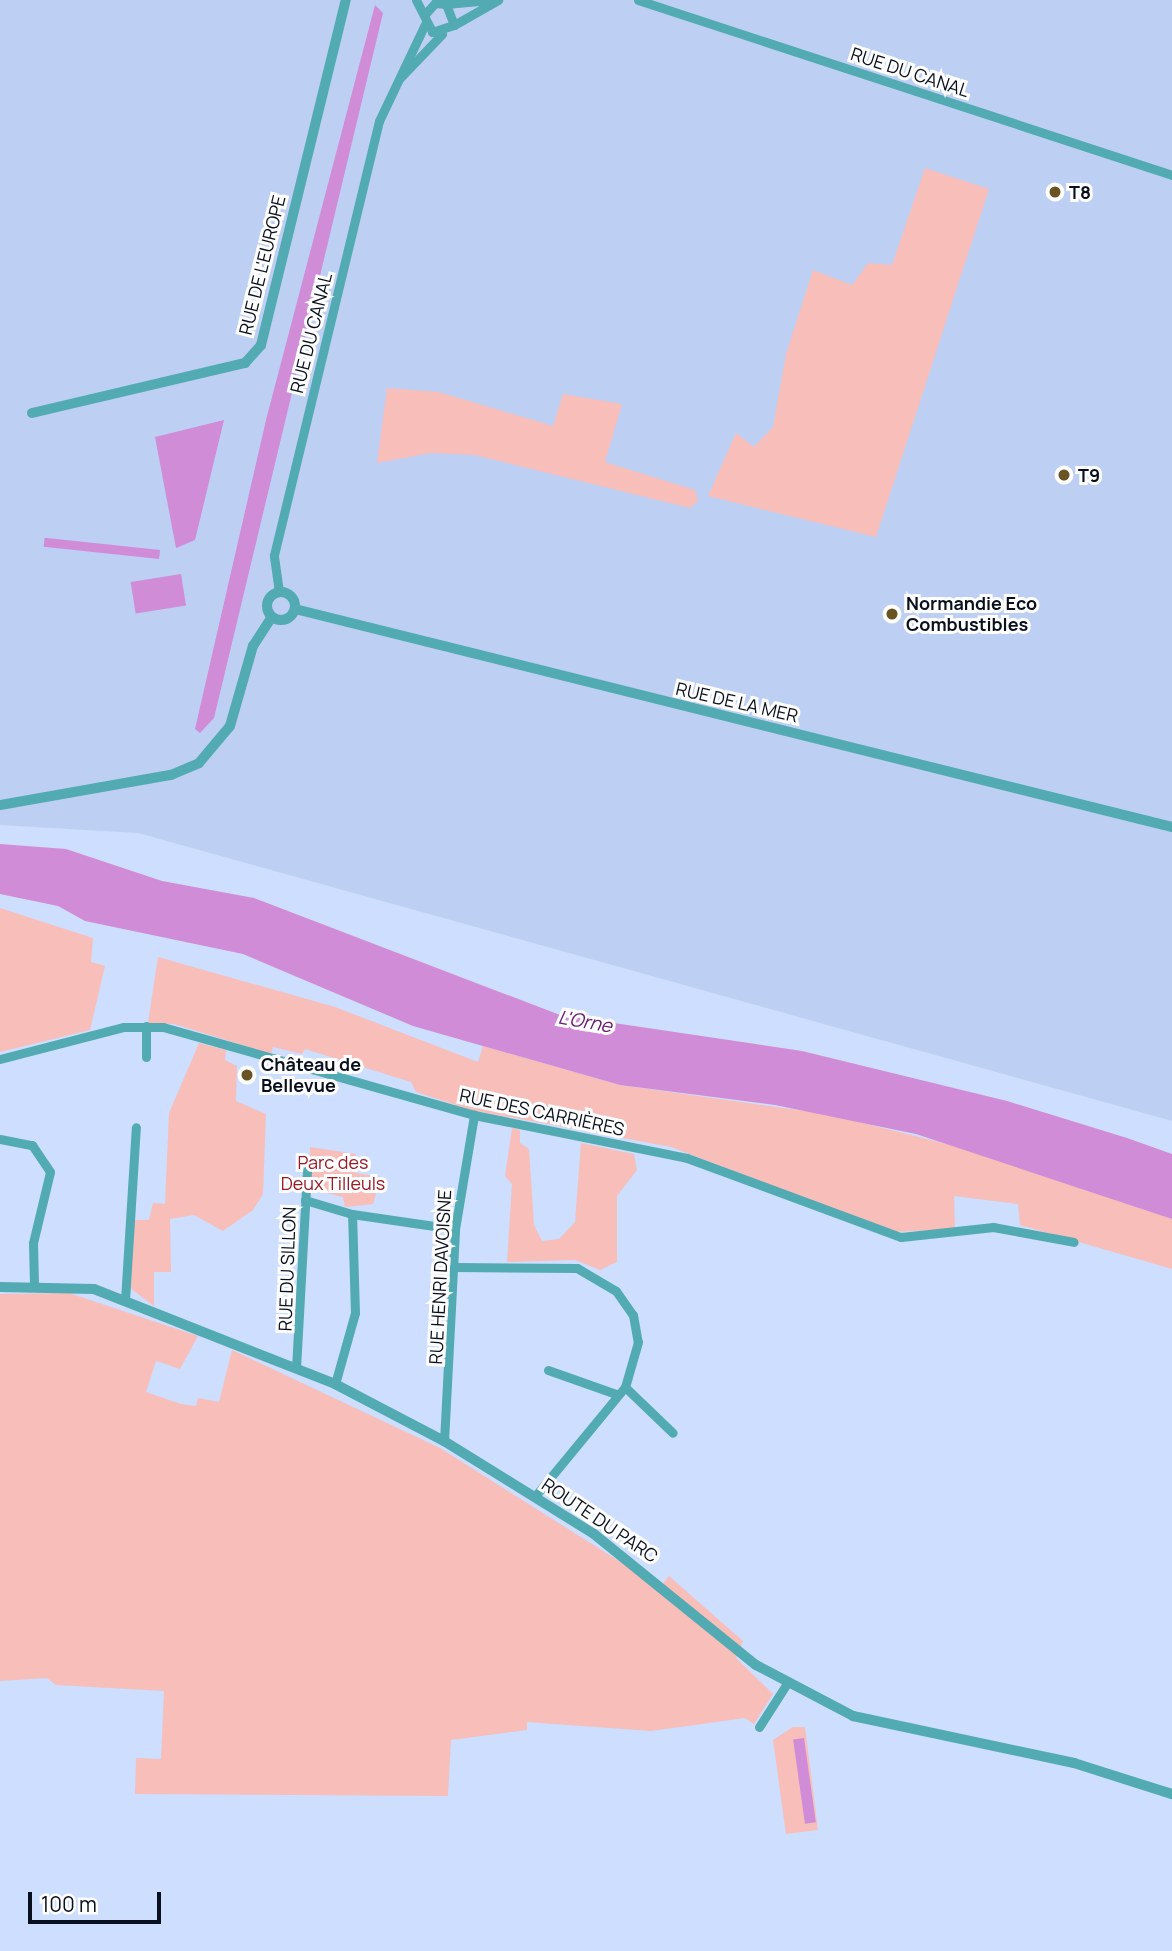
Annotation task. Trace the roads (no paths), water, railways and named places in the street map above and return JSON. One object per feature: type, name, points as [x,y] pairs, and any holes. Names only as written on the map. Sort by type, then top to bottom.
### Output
[{"type":"street","name":"RUE DE L'EUROPE","points":[[32,413],[245,363],[261,345],[346,0]]},
{"type":"street","points":[[416,0],[425,19],[442,34]]},
{"type":"street","points":[[454,25],[440,2],[490,0]]},
{"type":"street","name":"RUE DU CANAL","points":[[394,84],[442,34],[498,0]]},
{"type":"street","name":"RUE DU CANAL","points":[[638,0],[1172,175]]},
{"type":"street","name":"RUE DU CANAL","points":[[279,592],[274,555],[394,84],[425,19],[440,2]]},
{"type":"street","points":[[279,592],[291,597],[295,609],[285,620],[271,618],[266,605],[279,592]]},
{"type":"street","name":"RUE DE LA MER","points":[[295,609],[1172,827]]},
{"type":"street","points":[[0,805],[171,775],[210,754],[230,726],[253,646],[271,618]]},
{"type":"street","points":[[146,1026],[146,1057]]},
{"type":"street","name":"RUE DES CARRIÈRES","points":[[0,1059],[146,1026],[191,1033],[474,1115],[687,1158],[901,1237],[993,1227],[1074,1242]]},
{"type":"street","name":"RUE HENRI DAVOISNE","points":[[444,1441],[455,1230],[474,1115]]},
{"type":"street","points":[[125,1300],[136,1127]]},
{"type":"street","points":[[0,1139],[32,1145],[50,1172],[33,1243],[34,1284]]},
{"type":"street","name":"RUE DU SILLON","points":[[296,1368],[307,1170]]},
{"type":"street","points":[[305,1200],[352,1214],[455,1230]]},
{"type":"street","points":[[335,1384],[355,1313],[352,1214]]},
{"type":"street","points":[[453,1267],[577,1268],[602,1280],[626,1303],[637,1326],[625,1387],[616,1394],[535,1496]]},
{"type":"street","name":"ROUTE DU PARC","points":[[0,1287],[34,1284],[80,1286],[125,1300],[335,1384],[444,1441],[535,1496],[624,1555],[786,1685],[892,1727],[1074,1763],[1172,1794]]},
{"type":"street","points":[[548,1370],[616,1394]]},
{"type":"street","points":[[625,1387],[673,1433]]},
{"type":"street","points":[[759,1727],[786,1685]]},
{"type":"water","points":[[375,5],[383,13],[214,718],[200,733],[195,729],[266,420]]},
{"type":"water","points":[[224,420],[195,540],[176,548],[155,437]]},
{"type":"water","points":[[45,538],[160,550],[159,559],[44,547]]},
{"type":"water","points":[[181,574],[186,606],[136,614],[131,582]]},
{"type":"water","name":"L'Orne","points":[[0,844],[66,849],[162,881],[254,898],[560,1015],[802,1051],[1007,1101],[1127,1138],[1172,1154],[1172,1219],[916,1134],[775,1105],[620,1085],[413,1026],[243,954],[85,921],[58,906],[0,894]]},
{"type":"water","points":[[804,1738],[816,1822],[805,1824],[793,1740]]},
{"type":"place","name":"T8","points":[[1055,192]]},
{"type":"place","name":"T9","points":[[1064,475]]},
{"type":"place","name":"Normandie Eco Combustibles","points":[[892,614]]},
{"type":"place","name":"Château de Bellevue","points":[[247,1075]]},
{"type":"park label","name":"Parc des Deux Tilleuls","points":[[333,1173]]}]
